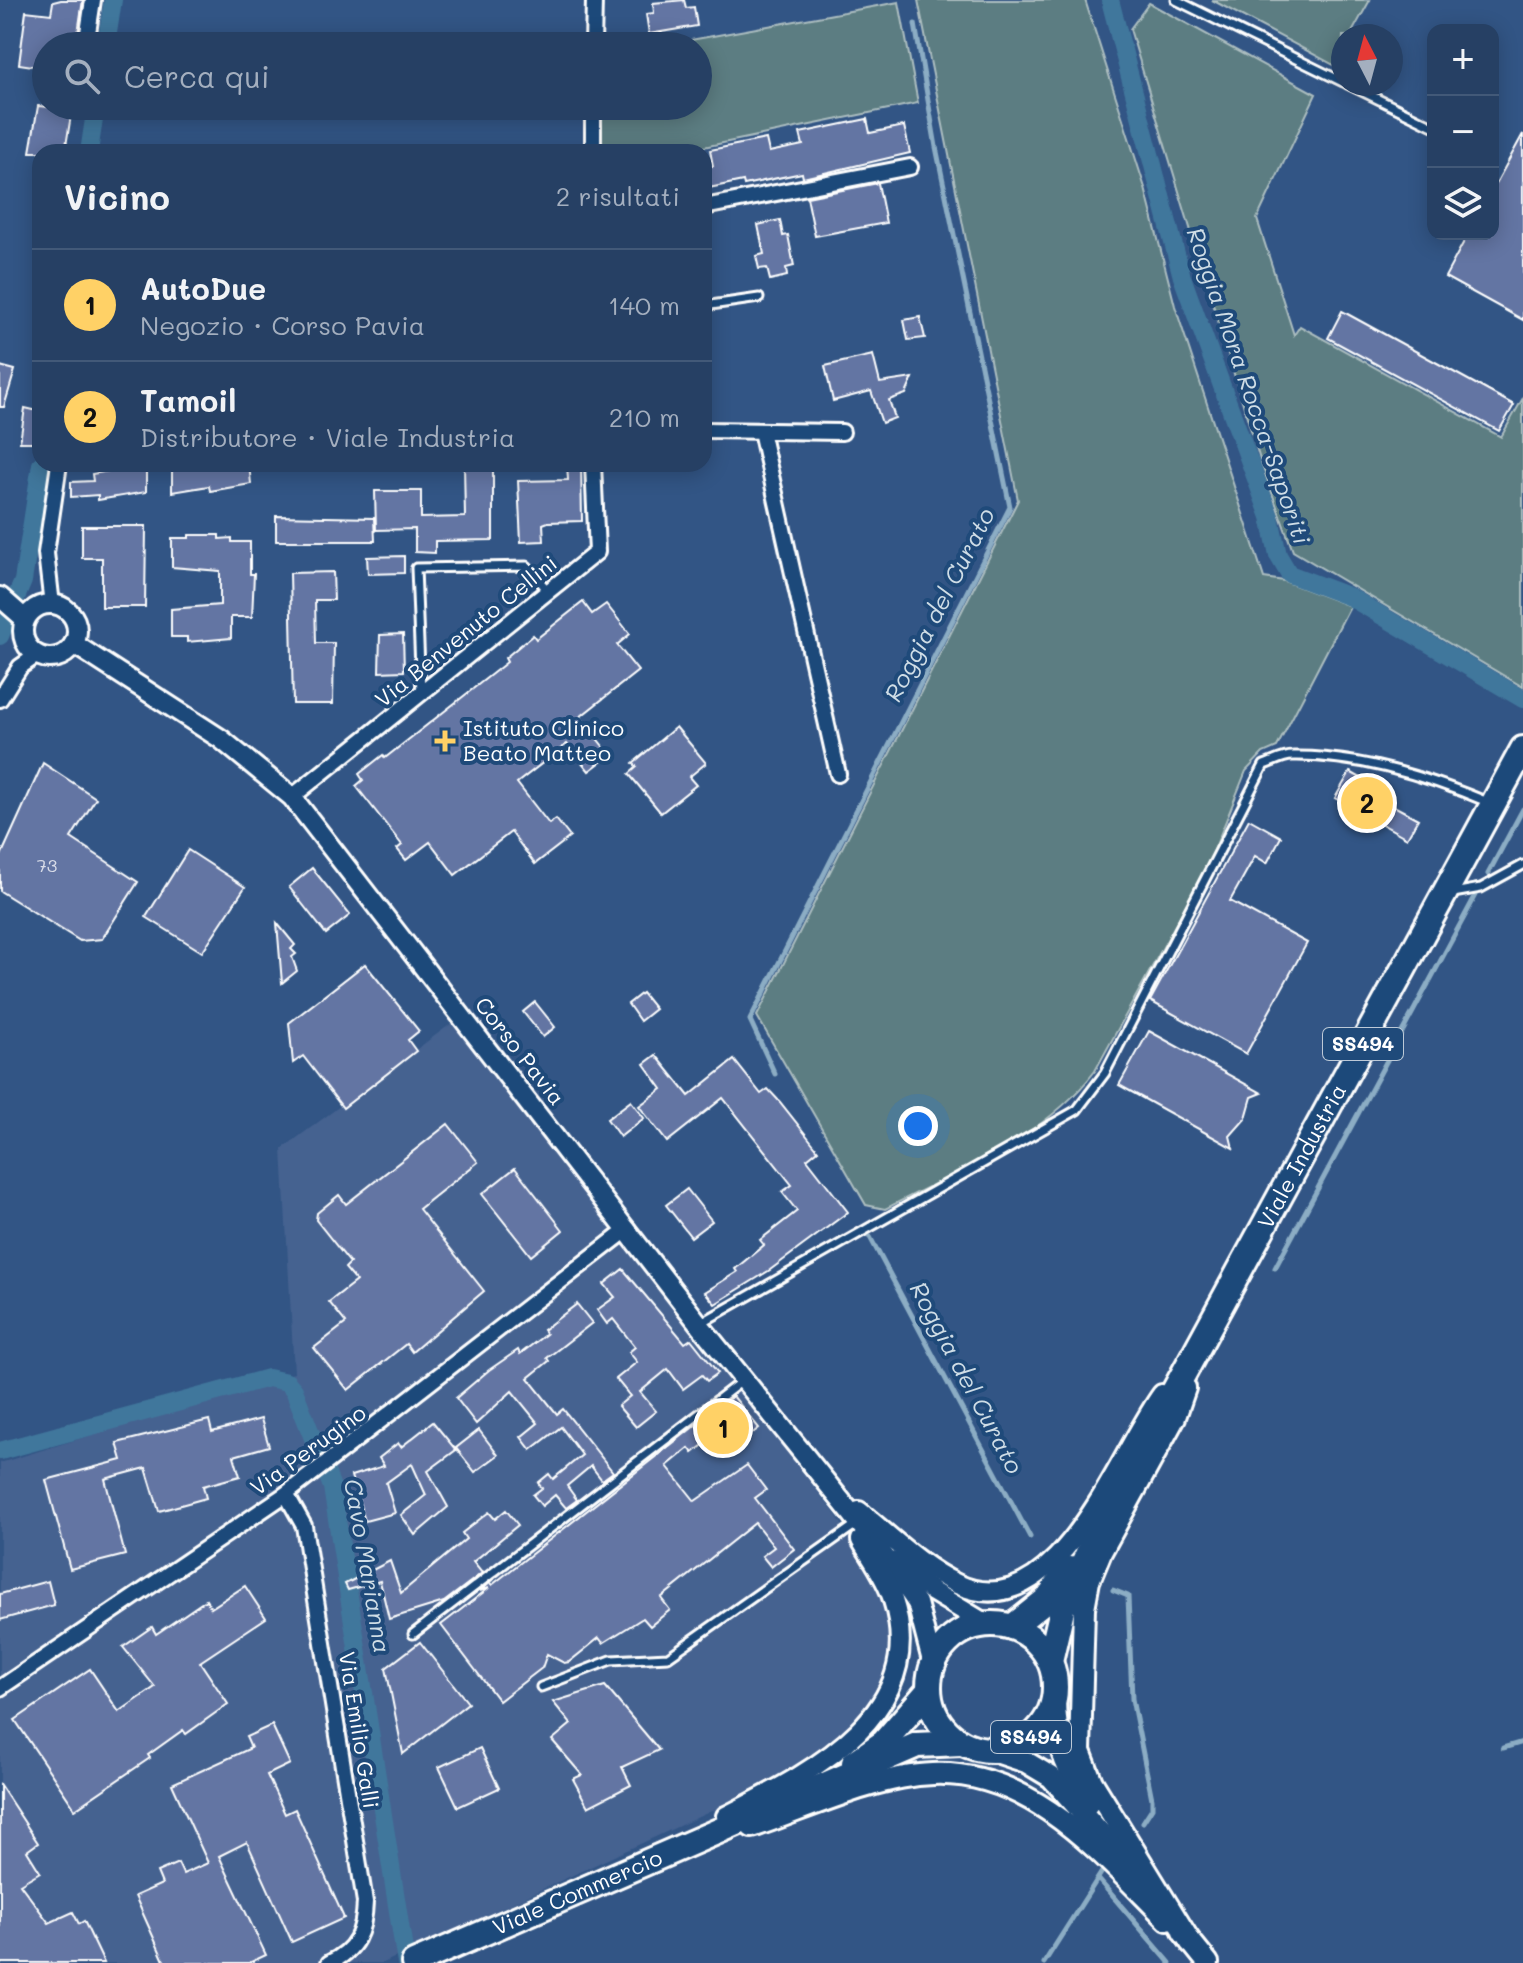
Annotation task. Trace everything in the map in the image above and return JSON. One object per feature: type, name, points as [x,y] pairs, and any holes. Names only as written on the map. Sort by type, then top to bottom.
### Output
[{"type":"main road","name":"Viale Industria","points":[[1050,1661],[1063,1605],[1103,1522],[1523,749]]},
{"type":"main road","points":[[1191,1943],[1092,1782],[1080,1751],[1080,1713],[1084,1608],[1089,1581],[1101,1552],[1175,1417],[1202,1340]]},
{"type":"main road","name":"Viale Industria","points":[[1012,1627],[1047,1599],[1103,1522]]},
{"type":"main road","points":[[929,1690],[933,1665],[953,1637],[986,1624],[1012,1627],[1028,1634],[1050,1661]]},
{"type":"main road","name":"SS494","points":[[929,1690],[939,1720],[961,1743],[993,1751],[1010,1748],[1033,1735],[1050,1714],[1055,1697],[1050,1661]]},
{"type":"main road","name":"Viale Commercio","points":[[740,1821],[863,1758],[883,1743],[929,1690]]},
{"type":"main road","points":[[1055,1697],[1055,1732],[1066,1768],[1118,1851]]},
{"type":"main road","name":"Viale Commercio","points":[[414,1963],[917,1745],[961,1743]]},
{"type":"main road","points":[[993,1751],[1026,1762],[1051,1777],[1118,1851],[1208,1963]]},
{"type":"main road","points":[[629,1868],[885,1782],[931,1774],[972,1775],[1013,1789],[1051,1811],[1081,1835],[1191,1943]]},
{"type":"street","points":[[88,32],[93,0]]},
{"type":"street","points":[[593,32],[594,0]]},
{"type":"street","points":[[593,120],[593,144]]},
{"type":"street","points":[[712,205],[910,167]]},
{"type":"street","points":[[712,430],[842,432]]},
{"type":"street","points":[[761,431],[838,774]]},
{"type":"street","points":[[52,605],[46,553],[58,472]]},
{"type":"street","name":"Via Benvenuto Cellini","points":[[292,797],[550,593],[597,552],[593,472]]},
{"type":"street","points":[[1,597],[25,618]]},
{"type":"street","points":[[0,699],[20,667],[37,655],[58,657],[69,653],[74,644],[76,623],[62,607],[41,605],[25,618],[23,639],[37,655]]},
{"type":"street","name":"Corso Pavia","points":[[74,644],[221,739],[292,797],[699,1324],[859,1522]]},
{"type":"street","name":"Via Perugino","points":[[0,1688],[286,1494],[628,1229]]},
{"type":"street","points":[[859,1522],[934,1572],[961,1586],[986,1593],[1014,1590],[1060,1556],[1091,1513],[1145,1417],[1202,1340]]},
{"type":"street","name":"Via Emilio Galli","points":[[286,1494],[304,1526],[365,1902],[364,1926],[355,1946],[329,1963]]},
{"type":"street","points":[[859,1522],[917,1603],[933,1665]]},
{"type":"street","points":[[629,1868],[807,1774],[880,1708],[899,1661],[898,1618],[859,1522]]},
{"type":"street","points":[[876,1544],[933,1592],[986,1624]]},
{"type":"lane","points":[[1176,0],[1331,76]]},
{"type":"lane","points":[[1372,96],[1427,123]]},
{"type":"lane","points":[[712,305],[759,298]]},
{"type":"lane","points":[[421,696],[416,568],[527,566],[550,593]]},
{"type":"lane","points":[[699,1324],[1077,1110],[1105,1073],[1264,765],[1290,755],[1347,762],[1449,786],[1493,805]]},
{"type":"lane","points":[[1443,896],[1481,888],[1523,865]]},
{"type":"lane","points":[[413,1634],[744,1380]]},
{"type":"lane","points":[[541,1687],[611,1660],[668,1657],[859,1522]]},
{"type":"shaded area","points":[[452,1023],[836,1515],[866,1561],[887,1602],[893,1648],[876,1700],[798,1771],[383,1963],[0,1963],[0,1463],[294,1373],[282,1149]]},
{"type":"green space","points":[[918,0],[1085,0],[1145,188],[1175,306],[1264,578],[1284,581],[1350,606],[1277,747],[1263,753],[1246,771],[1208,865],[1095,1071],[1051,1116],[1025,1134],[885,1209],[866,1205],[757,1016],[1018,500]]},
{"type":"green space","points":[[1212,0],[1370,0],[1357,24],[1331,24],[1331,64]]},
{"type":"green space","points":[[899,2],[918,103],[712,145],[600,144],[599,120],[712,120],[712,36]]},
{"type":"green space","points":[[1149,3],[1316,94],[1257,219],[1294,335],[1300,326],[1501,437],[1523,398],[1523,687],[1293,551],[1260,460],[1130,29]]},
{"type":"building","points":[[83,0],[78,32],[32,32],[32,66],[19,64],[26,11],[51,14],[53,2]]},
{"type":"building","points":[[684,0],[686,8],[694,7],[697,26],[649,32],[646,14],[654,13],[653,3]]},
{"type":"building","points":[[867,119],[870,133],[904,126],[910,153],[803,178],[802,173],[744,185],[743,181],[712,187],[712,150],[766,139],[769,152],[803,145],[800,133]]},
{"type":"building","points":[[36,120],[70,120],[66,144],[32,144],[30,152]]},
{"type":"building","points":[[1523,134],[1523,320],[1445,277],[1465,240],[1499,240],[1499,178]]},
{"type":"building","points":[[878,183],[886,223],[815,236],[807,197]]},
{"type":"building","points":[[780,220],[783,236],[788,235],[794,266],[786,268],[787,276],[770,280],[767,268],[759,269],[756,256],[764,254],[758,225]]},
{"type":"building","points":[[1342,311],[1514,405],[1499,431],[1328,338]]},
{"type":"building","points":[[920,317],[925,338],[908,340],[904,320]]},
{"type":"building","points":[[873,355],[880,383],[913,378],[906,394],[889,400],[895,418],[882,423],[871,391],[833,401],[825,366]]},
{"type":"building","points":[[0,366],[15,370],[4,407],[0,407]]},
{"type":"building","points":[[25,408],[32,410],[32,442],[20,442]]},
{"type":"building","points":[[146,472],[146,492],[98,500],[98,495],[71,497],[71,482],[93,481],[92,474]]},
{"type":"building","points":[[172,472],[250,472],[251,484],[210,491],[209,486],[172,492]]},
{"type":"building","points":[[464,472],[493,472],[493,540],[435,541],[435,553],[415,552],[415,529],[376,530],[375,491],[421,491],[421,518],[465,517]]},
{"type":"building","points":[[568,472],[581,472],[582,521],[548,522],[543,524],[544,541],[521,542],[518,481],[568,480]]},
{"type":"building","points":[[276,516],[374,518],[375,541],[276,541]]},
{"type":"building","points":[[82,526],[146,526],[145,607],[102,607],[102,558],[82,558]]},
{"type":"building","points":[[189,535],[219,535],[219,539],[232,538],[232,542],[250,542],[250,574],[254,574],[252,617],[231,617],[231,638],[187,642],[187,637],[171,637],[171,609],[220,605],[220,571],[172,567],[172,538],[189,538]]},
{"type":"building","points":[[404,556],[404,573],[368,574],[367,557]]},
{"type":"building","points":[[333,572],[334,600],[315,600],[316,643],[334,643],[333,704],[293,704],[290,573]]},
{"type":"building","name":"Istituto Clinico Beato Matteo","points":[[583,602],[592,614],[606,604],[630,634],[617,645],[638,671],[580,717],[610,755],[589,771],[567,744],[517,783],[549,824],[556,819],[570,837],[535,864],[511,832],[455,875],[430,842],[406,860],[397,849],[402,845],[356,786],[363,780],[359,774],[383,755],[385,758],[507,662],[505,658],[533,635],[536,639]]},
{"type":"building","points":[[403,634],[404,671],[379,672],[380,635]]},
{"type":"building","points":[[676,727],[706,763],[689,777],[696,785],[661,813],[629,774],[637,767],[633,763]]},
{"type":"building","points":[[43,763],[96,798],[71,838],[138,882],[102,939],[80,941],[0,891],[0,858]]},
{"type":"building","points":[[1350,772],[1370,783],[1366,791],[1418,819],[1407,838],[1335,798]]},
{"type":"building","points":[[1249,819],[1281,837],[1267,863],[1255,856],[1230,901],[1307,943],[1246,1054],[1150,1001]]},
{"type":"building","points":[[188,850],[245,887],[202,952],[146,917]]},
{"type":"building","points":[[312,868],[350,915],[326,934],[289,887]]},
{"type":"building","points":[[277,923],[295,945],[291,949],[296,954],[292,957],[297,971],[282,983]]},
{"type":"building","points":[[365,964],[419,1031],[408,1040],[416,1051],[343,1108],[303,1056],[293,1063],[289,1023]]},
{"type":"building","points":[[642,993],[655,1009],[640,1021],[628,1004]]},
{"type":"building","points":[[535,1002],[555,1027],[543,1037],[523,1012]]},
{"type":"building","points":[[1149,1031],[1262,1093],[1252,1097],[1246,1118],[1230,1136],[1233,1148],[1119,1085]]},
{"type":"building","points":[[656,1055],[689,1096],[734,1060],[761,1094],[768,1089],[818,1150],[807,1159],[848,1212],[770,1270],[715,1304],[705,1292],[737,1272],[735,1269],[764,1245],[760,1240],[797,1211],[782,1192],[792,1185],[723,1098],[667,1142],[639,1106],[662,1089],[644,1064]]},
{"type":"building","points":[[631,1101],[644,1118],[620,1137],[607,1119]]},
{"type":"building","points":[[448,1124],[478,1162],[419,1209],[484,1291],[412,1352],[406,1344],[348,1390],[314,1348],[346,1323],[329,1302],[356,1281],[345,1268],[350,1263],[316,1220],[317,1213],[339,1195],[346,1204]]},
{"type":"building","points":[[515,1168],[563,1230],[531,1256],[482,1194]]},
{"type":"building","points":[[687,1189],[712,1221],[691,1237],[666,1205]]},
{"type":"building","points":[[623,1269],[685,1343],[691,1339],[718,1373],[707,1381],[702,1375],[683,1389],[668,1369],[640,1392],[656,1411],[636,1427],[618,1406],[630,1396],[616,1379],[637,1362],[629,1352],[635,1347],[613,1319],[607,1324],[597,1310],[615,1297],[604,1284]]},
{"type":"building","points":[[577,1304],[592,1323],[547,1358],[549,1361],[528,1378],[557,1414],[563,1409],[613,1472],[602,1480],[591,1466],[567,1486],[577,1500],[566,1508],[555,1495],[542,1506],[533,1495],[542,1488],[538,1483],[549,1474],[553,1479],[582,1455],[561,1427],[531,1450],[521,1437],[538,1423],[512,1391],[476,1424],[456,1398],[489,1370],[518,1350],[520,1354],[546,1334],[543,1330]]},
{"type":"building","points":[[733,1396],[759,1428],[744,1440],[731,1423],[693,1453],[689,1448],[667,1466],[695,1501],[747,1465],[766,1490],[755,1498],[794,1549],[771,1567],[762,1556],[774,1547],[755,1523],[661,1598],[670,1610],[650,1626],[643,1618],[603,1643],[599,1638],[569,1662],[564,1663],[547,1654],[542,1668],[499,1701],[441,1625],[489,1588],[480,1591],[490,1583],[492,1585]]},
{"type":"building","points":[[261,1419],[269,1446],[234,1456],[240,1476],[203,1486],[206,1498],[159,1511],[146,1468],[105,1479],[125,1555],[70,1569],[46,1480],[122,1460],[117,1443],[209,1420],[212,1432]]},
{"type":"building","points":[[433,1422],[456,1450],[428,1471],[448,1507],[415,1535],[401,1515],[426,1495],[412,1464],[386,1483],[395,1513],[365,1521],[351,1476],[384,1466],[379,1458],[398,1443],[401,1447]]},
{"type":"building","points":[[479,1430],[498,1455],[475,1472],[456,1448]]},
{"type":"building","points":[[506,1510],[518,1525],[473,1562],[482,1573],[444,1602],[389,1619],[380,1581],[348,1590],[345,1584],[390,1561],[401,1593],[466,1539],[462,1533],[489,1512],[495,1519]]},
{"type":"building","points":[[48,1581],[54,1605],[0,1620],[0,1594]]},
{"type":"building","points":[[245,1586],[266,1618],[200,1662],[228,1704],[186,1734],[183,1730],[148,1755],[150,1758],[75,1809],[15,1720],[90,1669],[119,1712],[155,1687],[123,1647],[152,1627],[156,1634],[206,1600],[211,1608]]},
{"type":"building","points":[[420,1642],[468,1703],[403,1754],[386,1668]]},
{"type":"building","points":[[605,1686],[659,1750],[622,1767],[631,1785],[588,1807],[573,1779],[582,1775],[552,1740],[571,1724],[553,1702]]},
{"type":"building","points":[[272,1725],[290,1764],[267,1775],[285,1814],[295,1809],[344,1918],[292,1942],[247,1842],[219,1856],[266,1955],[249,1963],[165,1963],[135,1896],[162,1884],[157,1872],[178,1863],[183,1874],[208,1863],[172,1784],[251,1748],[246,1737]]},
{"type":"building","points":[[480,1748],[499,1788],[458,1807],[439,1767]]},
{"type":"building","points":[[0,1785],[38,1843],[27,1851],[40,1872],[20,1884],[49,1923],[73,1912],[79,1924],[84,1921],[104,1963],[0,1963]]},
{"type":"waterway","points":[[108,32],[113,0]]},
{"type":"waterway","name":"Roggia Mora Rocca-Saporiti","points":[[1110,0],[1182,277],[1270,517],[1278,555],[1289,574],[1350,597],[1523,699]]},
{"type":"waterway","name":"Roggia del Curato","points":[[775,1074],[750,1020],[1010,507],[936,147],[915,24]]},
{"type":"waterway","points":[[90,144],[94,120]]},
{"type":"waterway","points":[[0,636],[23,581],[40,472]]},
{"type":"waterway","points":[[1488,874],[1523,809]]},
{"type":"waterway","points":[[1275,1268],[1476,895]]},
{"type":"waterway","name":"Roggia del Curato","points":[[870,1237],[1030,1537]]},
{"type":"waterway","name":"Cavo Marianna","points":[[0,1451],[268,1378],[287,1382],[294,1390],[332,1487],[406,1963]]},
{"type":"waterway","name":"Roggia del Curato","points":[[1113,1590],[1128,1596],[1132,1699],[1152,1799],[1152,1808],[1143,1822]]},
{"type":"waterway","points":[[1503,1748],[1523,1742]]},
{"type":"waterway","name":"Roggia del Curato","points":[[1044,1963],[1105,1867]]},
{"type":"waterway","points":[[1098,1879],[1170,1963]]},
{"type":"place","name":"Istituto Clinico Beato Matteo","points":[[445,741]]},
{"type":"place","name":"Tamoil","points":[[1367,803]]},
{"type":"place","name":"AutoDue","points":[[723,1428]]}]
